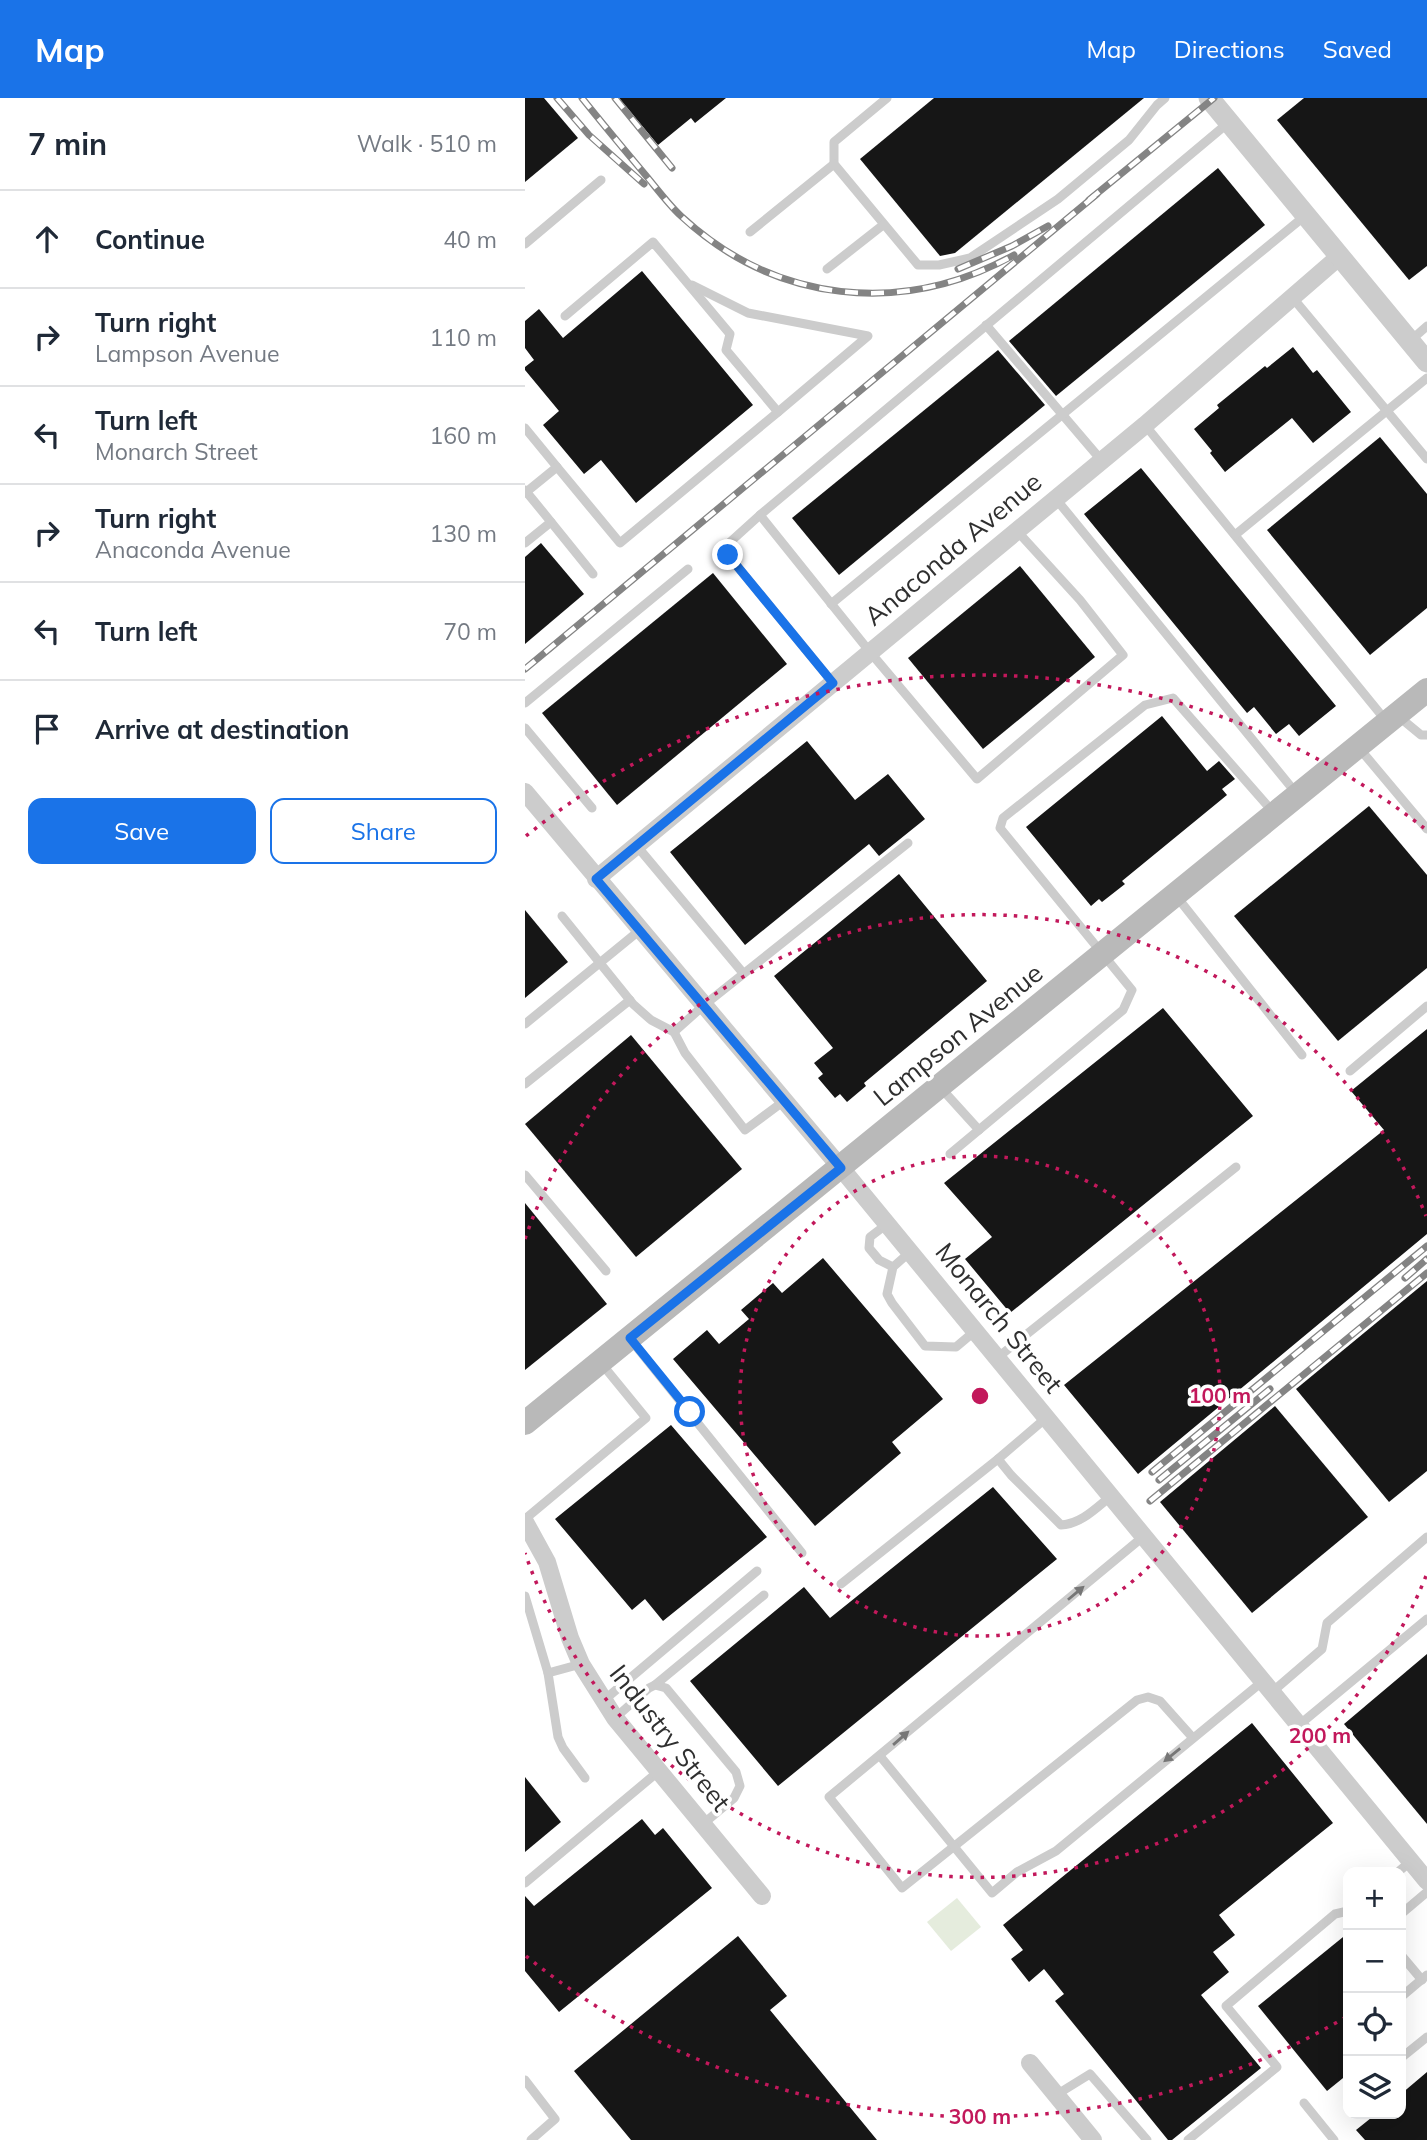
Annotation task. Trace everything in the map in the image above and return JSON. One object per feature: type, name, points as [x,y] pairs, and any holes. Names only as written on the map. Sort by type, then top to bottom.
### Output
[{"type":"main road","name":"Lampson Avenue","points":[[525,1423],[1427,690]]},
{"type":"street","points":[[1209,98],[1427,362]]},
{"type":"street","name":"Anaconda Avenue","points":[[596,879],[1145,425],[1340,256]]},
{"type":"street","name":"Monarch Street","points":[[525,792],[887,1223],[1299,1725],[1404,1867]]},
{"type":"street","name":"Industry Street","points":[[525,1521],[547,1562],[570,1638],[603,1701],[762,1896]]},
{"type":"street","name":"Monarch Street","points":[[1406,1868],[1427,1881]]},
{"type":"street","points":[[1030,2063],[1093,2140]]},
{"type":"lane","points":[[887,98],[834,142],[834,164],[918,265],[939,265],[971,258],[1058,199],[1129,140],[1165,98]]},
{"type":"lane","points":[[833,683],[728,555],[729,542],[1229,122]]},
{"type":"lane","points":[[750,232],[834,164]]},
{"type":"lane","points":[[525,244],[601,180]]},
{"type":"lane","points":[[831,604],[1306,215]]},
{"type":"lane","points":[[827,270],[883,225]]},
{"type":"lane","points":[[565,316],[653,242],[730,334],[726,350],[778,412]]},
{"type":"lane","points":[[525,428],[620,543],[868,336],[748,313],[686,282]]},
{"type":"lane","points":[[1292,297],[1427,459]]},
{"type":"lane","points":[[986,325],[1102,461]]},
{"type":"lane","points":[[1409,341],[1427,326]]},
{"type":"lane","points":[[1235,535],[1427,378]]},
{"type":"lane","points":[[1145,425],[1392,719],[1421,735],[1427,735]]},
{"type":"lane","points":[[557,467],[526,492],[593,573]]},
{"type":"lane","points":[[1056,499],[1298,796]]},
{"type":"lane","points":[[760,514],[870,652],[977,779],[1123,655],[1080,600],[1017,530]]},
{"type":"lane","points":[[526,540],[551,522]]},
{"type":"lane","points":[[525,703],[688,569]]},
{"type":"lane","points":[[950,1154],[1123,1010],[1132,990],[1000,828],[1003,818],[1145,705],[1173,698],[1275,814]]},
{"type":"lane","points":[[525,728],[592,808]]},
{"type":"lane","points":[[1358,747],[1427,828]]},
{"type":"lane","points":[[674,1032],[908,843]]},
{"type":"lane","points":[[636,845],[743,974]]},
{"type":"lane","points":[[1176,895],[1302,1055]]},
{"type":"lane","points":[[562,916],[630,1000],[651,1020],[674,1032],[684,1052],[745,1130],[784,1101]]},
{"type":"lane","points":[[525,1024],[639,930]]},
{"type":"lane","points":[[525,1084],[630,1000]]},
{"type":"lane","points":[[1350,1071],[1427,1006]]},
{"type":"lane","points":[[940,1087],[979,1130]]},
{"type":"lane","points":[[997,1358],[1235,1167]]},
{"type":"lane","points":[[525,1175],[606,1271]]},
{"type":"lane","points":[[887,1223],[870,1237],[869,1248],[879,1260],[893,1266]]},
{"type":"lane","points":[[910,1252],[893,1266],[887,1294],[925,1346],[956,1347],[975,1331]]},
{"type":"lane","points":[[630,1338],[802,1553]]},
{"type":"lane","points":[[525,1521],[646,1418],[601,1362]]},
{"type":"lane","points":[[841,1584],[1046,1418]]},
{"type":"lane","points":[[998,1459],[1061,1525],[1072,1525],[1111,1496]]},
{"type":"lane","points":[[1144,1536],[829,1797],[902,1888],[1137,1700],[1148,1697],[1160,1701],[1193,1738]]},
{"type":"lane","points":[[880,1756],[992,1893],[1017,1872],[1056,1851],[1193,1738],[1322,1649],[1327,1623],[1427,1537]]},
{"type":"lane","points":[[603,1701],[757,1571]]},
{"type":"lane","points":[[615,1718],[764,1595]]},
{"type":"lane","points":[[525,1596],[548,1673],[558,1737],[585,1778]]},
{"type":"lane","points":[[1299,1725],[1427,1619]]},
{"type":"lane","points":[[525,1635],[535,1628]]},
{"type":"lane","points":[[548,1673],[582,1664]]},
{"type":"lane","points":[[656,1685],[666,1688],[736,1772],[740,1786],[734,1798],[703,1824]]},
{"type":"lane","points":[[525,1883],[660,1771]]},
{"type":"lane","points":[[1406,1910],[1427,1892]]},
{"type":"lane","points":[[1188,2140],[1277,2067],[1226,2006],[1335,1914],[1343,1912]]},
{"type":"lane","points":[[1406,1960],[1424,1977],[1406,1993]]},
{"type":"lane","points":[[1404,2056],[1427,2036]]},
{"type":"lane","points":[[1056,2095],[1090,2074],[1147,2140]]},
{"type":"lane","points":[[525,2080],[555,2119],[531,2140]]},
{"type":"lane","points":[[1304,2103],[1334,2140]]},
{"type":"green space","points":[[957,1898],[981,1927],[951,1951],[927,1922]]},
{"type":"building","points":[[525,98],[544,98],[578,138],[525,182]]},
{"type":"building","points":[[619,98],[726,98],[695,123],[691,118],[658,145]]},
{"type":"building","points":[[934,98],[1144,98],[955,253],[940,256],[860,159]]},
{"type":"building","points":[[1304,98],[1427,98],[1427,266],[1409,280],[1277,120]]},
{"type":"building","points":[[1218,168],[1265,225],[1056,396],[1009,341]]},
{"type":"building","points":[[642,271],[753,405],[636,503],[601,460],[584,474],[543,425],[559,411],[525,370],[534,360],[525,348],[525,321],[539,309],[563,338]]},
{"type":"building","points":[[1293,347],[1313,373],[1317,370],[1351,412],[1313,443],[1292,418],[1225,472],[1194,429],[1219,408],[1217,405]]},
{"type":"building","points":[[998,350],[1045,405],[839,575],[792,518]]},
{"type":"building","points":[[1380,437],[1427,494],[1427,608],[1370,655],[1267,530]]},
{"type":"building","points":[[1141,468],[1336,706],[1299,736],[1289,724],[1276,734],[1254,707],[1247,713],[1084,514]]},
{"type":"building","points":[[541,543],[584,594],[525,644],[525,557]]},
{"type":"building","points":[[1020,566],[1095,657],[983,749],[908,658]]},
{"type":"building","points":[[713,573],[787,664],[617,805],[542,713]]},
{"type":"building","points":[[1162,716],[1207,771],[1219,761],[1235,779],[1222,789],[1227,795],[1122,881],[1125,884],[1102,902],[1099,899],[1091,906],[1026,827]]},
{"type":"building","points":[[807,741],[855,800],[888,774],[925,819],[879,856],[869,844],[745,945],[670,852]]},
{"type":"building","points":[[1369,806],[1427,875],[1427,968],[1338,1041],[1234,916]]},
{"type":"building","points":[[899,874],[987,981],[864,1083],[866,1086],[847,1102],[840,1094],[835,1098],[818,1078],[823,1074],[814,1063],[833,1048],[774,976]]},
{"type":"building","points":[[525,910],[568,962],[525,998]]},
{"type":"building","points":[[1163,1008],[1253,1116],[1010,1313],[965,1259],[992,1237],[944,1183]]},
{"type":"building","points":[[1427,1029],[1427,1234],[1138,1474],[1064,1385],[1384,1130],[1351,1091]]},
{"type":"building","points":[[631,1035],[742,1169],[636,1257],[525,1124]]},
{"type":"building","points":[[525,1203],[607,1304],[525,1370]]},
{"type":"building","points":[[823,1258],[943,1399],[892,1442],[901,1453],[815,1526],[673,1359],[707,1330],[719,1344],[749,1319],[741,1310],[773,1283],[782,1293]]},
{"type":"building","points":[[1427,1281],[1427,1471],[1389,1502],[1296,1389]]},
{"type":"building","points":[[1275,1406],[1368,1517],[1252,1613],[1160,1502]]},
{"type":"building","points":[[671,1425],[767,1537],[663,1621],[645,1599],[632,1610],[555,1519]]},
{"type":"building","points":[[993,1487],[1057,1559],[778,1786],[690,1681],[804,1587],[830,1618]]},
{"type":"building","points":[[1427,1654],[1427,1824],[1344,1724]]},
{"type":"building","points":[[1252,1723],[1333,1823],[1219,1915],[1235,1935],[1213,1952],[1229,1972],[1201,1995],[1261,2068],[1172,2140],[1168,2140],[1055,2001],[1064,1994],[1044,1969],[1029,1982],[1011,1959],[1023,1950],[1003,1925]]},
{"type":"building","points":[[525,1777],[561,1822],[525,1852]]},
{"type":"building","points":[[642,1819],[655,1835],[663,1828],[712,1888],[559,2012],[525,1971],[525,1896],[534,1906]]},
{"type":"building","points":[[738,1936],[787,1996],[770,2010],[877,2140],[631,2140],[574,2071]]},
{"type":"building","points":[[1343,1937],[1343,2078],[1327,2091],[1258,2006]]},
{"type":"building","points":[[1427,2072],[1427,2140],[1365,2140],[1356,2130],[1370,2119],[1406,2119],[1406,2090]]},
{"type":"railway","points":[[557,98],[589,135],[644,184]]},
{"type":"railway","points":[[582,98],[681,216],[718,245],[757,268],[798,283],[841,291],[884,293],[928,287],[971,275],[1014,255]]},
{"type":"railway","points":[[615,98],[672,168]]},
{"type":"railway","points":[[1089,200],[1214,98]]},
{"type":"railway","points":[[525,669],[1097,194]]},
{"type":"railway","points":[[958,269],[1012,246],[1048,226]]},
{"type":"railway","points":[[1152,1472],[1427,1246]]},
{"type":"railway","points":[[1405,1278],[1427,1259]]},
{"type":"railway","points":[[1150,1501],[1427,1273]]},
{"type":"railway","points":[[1159,1480],[1270,1389]]},
{"type":"route","points":[[690,1412],[630,1338],[841,1168],[596,879],[833,683],[728,555]]}]
